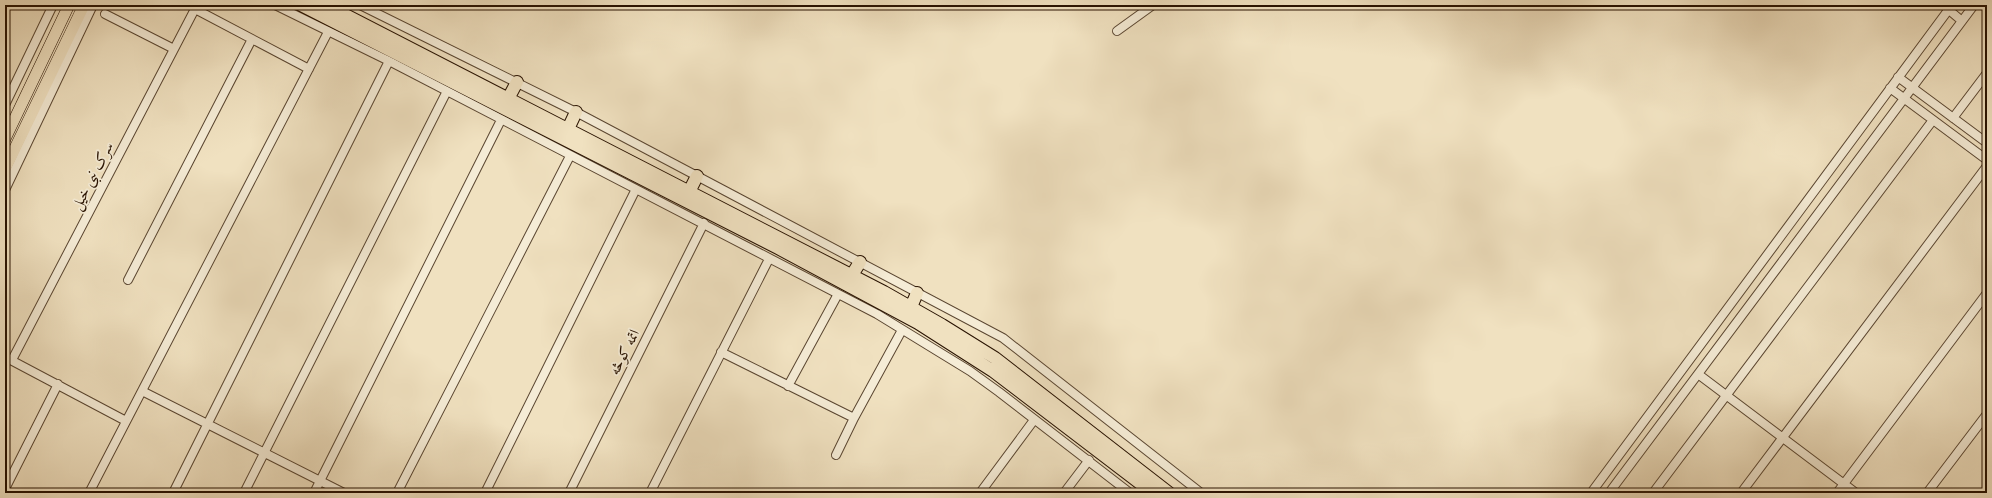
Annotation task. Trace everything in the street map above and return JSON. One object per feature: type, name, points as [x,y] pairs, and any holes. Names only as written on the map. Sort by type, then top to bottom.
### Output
[{"type":"highway","points":[[301,5],[785,252],[918,323],[994,371],[1153,493]]},
{"type":"highway","points":[[326,5],[852,275],[911,307],[999,361],[1169,493]]},
{"type":"highway","points":[[508,98],[516,82]]},
{"type":"highway","points":[[568,129],[576,112]]},
{"type":"highway","points":[[688,192],[697,176]]},
{"type":"highway","points":[[852,275],[860,262]]},
{"type":"highway","points":[[911,307],[917,293]]},
{"type":"main road","points":[[5,139],[69,5]]},
{"type":"main road","points":[[5,169],[84,5]]},
{"type":"street","points":[[5,105],[53,5]]},
{"type":"street","points":[[5,190],[94,5]]},
{"type":"street","points":[[275,5],[389,61],[877,314],[970,371],[1089,460],[1130,493]]},
{"type":"street","points":[[360,5],[576,112],[1003,338],[1062,386],[1201,493]]},
{"type":"street","points":[[1116,31],[1153,5]]},
{"type":"street","points":[[1609,493],[1974,5]]},
{"type":"street","points":[[196,7],[309,69]]},
{"type":"street","name":"سرک نبی خیل","points":[[9,359],[196,7]]},
{"type":"street","points":[[1591,493],[1890,88],[1948,7],[1962,21]]},
{"type":"street","points":[[105,14],[174,49]]},
{"type":"street","points":[[89,493],[328,32]]},
{"type":"street","points":[[128,280],[252,39]]},
{"type":"street","points":[[172,493],[389,61]]},
{"type":"street","points":[[1953,118],[1987,73]]},
{"type":"street","points":[[1898,77],[1987,143]]},
{"type":"street","points":[[1890,88],[1987,160]]},
{"type":"street","points":[[244,493],[447,91]]},
{"type":"street","points":[[314,493],[501,120]]},
{"type":"street","points":[[1653,493],[1933,120]]},
{"type":"street","points":[[397,493],[570,156]]},
{"type":"street","points":[[1741,493],[1987,166]]},
{"type":"street","points":[[485,493],[636,189]]},
{"type":"street","name":"اتمه کوڅه","points":[[569,493],[704,223]]},
{"type":"street","points":[[650,493],[769,259]]},
{"type":"street","points":[[1837,493],[1987,293]]},
{"type":"street","points":[[788,386],[838,294]]},
{"type":"street","points":[[836,455],[854,418],[902,330]]},
{"type":"street","points":[[721,352],[854,418]]},
{"type":"street","points":[[9,359],[126,421]]},
{"type":"street","points":[[1698,374],[1856,493]]},
{"type":"street","points":[[5,489],[58,384]]},
{"type":"street","points":[[142,391],[344,493]]},
{"type":"street","points":[[1927,493],[1987,414]]},
{"type":"street","points":[[980,493],[1034,420]]},
{"type":"street","points":[[1064,493],[1089,460]]}]
